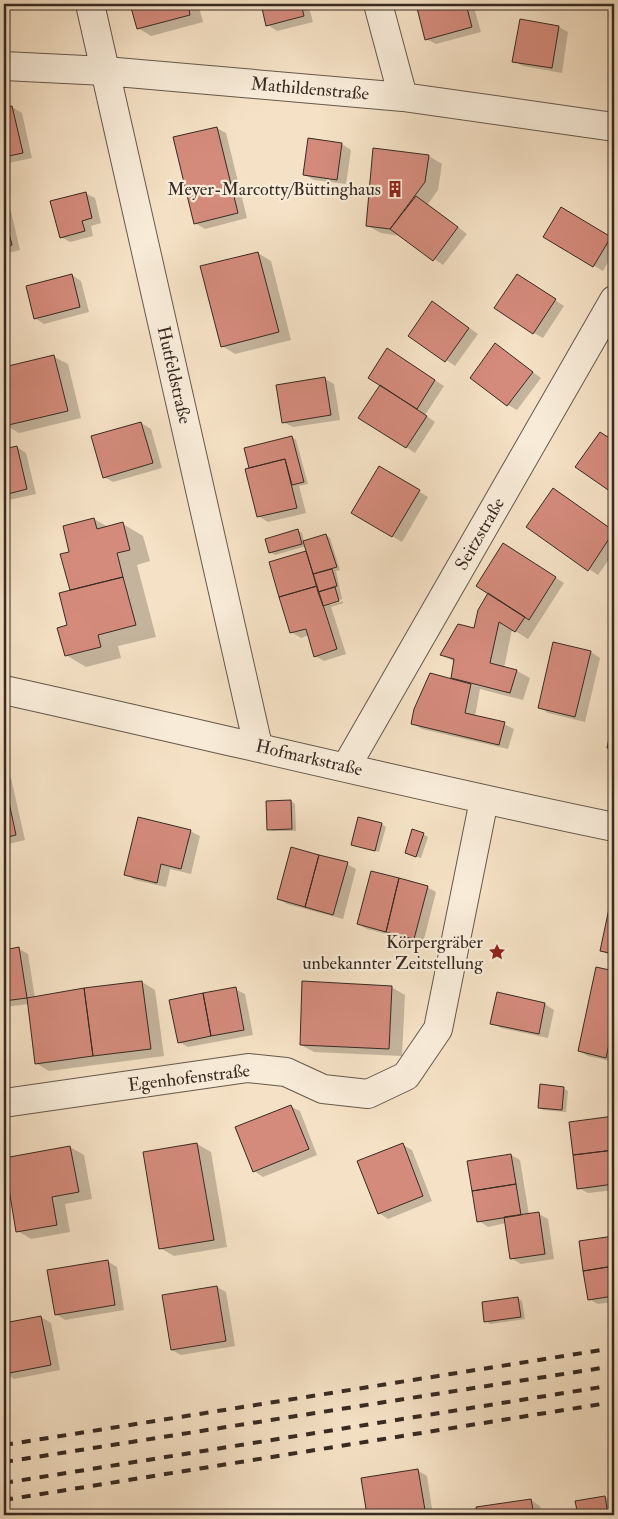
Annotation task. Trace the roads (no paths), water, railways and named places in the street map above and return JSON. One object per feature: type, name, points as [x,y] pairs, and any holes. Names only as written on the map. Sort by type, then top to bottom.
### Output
[{"type":"street","name":"Hutfeldstraße","points":[[90,4],[258,746]]},
{"type":"street","points":[[378,4],[403,97]]},
{"type":"street","name":"Mathildenstraße","points":[[4,66],[105,71],[403,97],[614,127]]},
{"type":"street","name":"Seitzstraße","points":[[346,767],[614,300]]},
{"type":"street","name":"Hofmarkstraße","points":[[4,690],[258,746],[484,800],[614,827]]},
{"type":"street","name":"Egenhofenstraße","points":[[4,1103],[248,1068],[286,1072],[323,1089],[368,1094],[406,1076],[438,1029],[484,800]]},
{"type":"railway","points":[[4,1445],[614,1348]]},
{"type":"railway","points":[[4,1462],[614,1366]]},
{"type":"railway","points":[[4,1483],[614,1385]]},
{"type":"railway","points":[[4,1500],[614,1402]]},
{"type":"place","name":"Meyer-Marcotty/Büttinghaus","points":[[395,189]]},
{"type":"place","name":"Körpergräber unbekannter Zeitstellung","points":[[497,952]]}]
